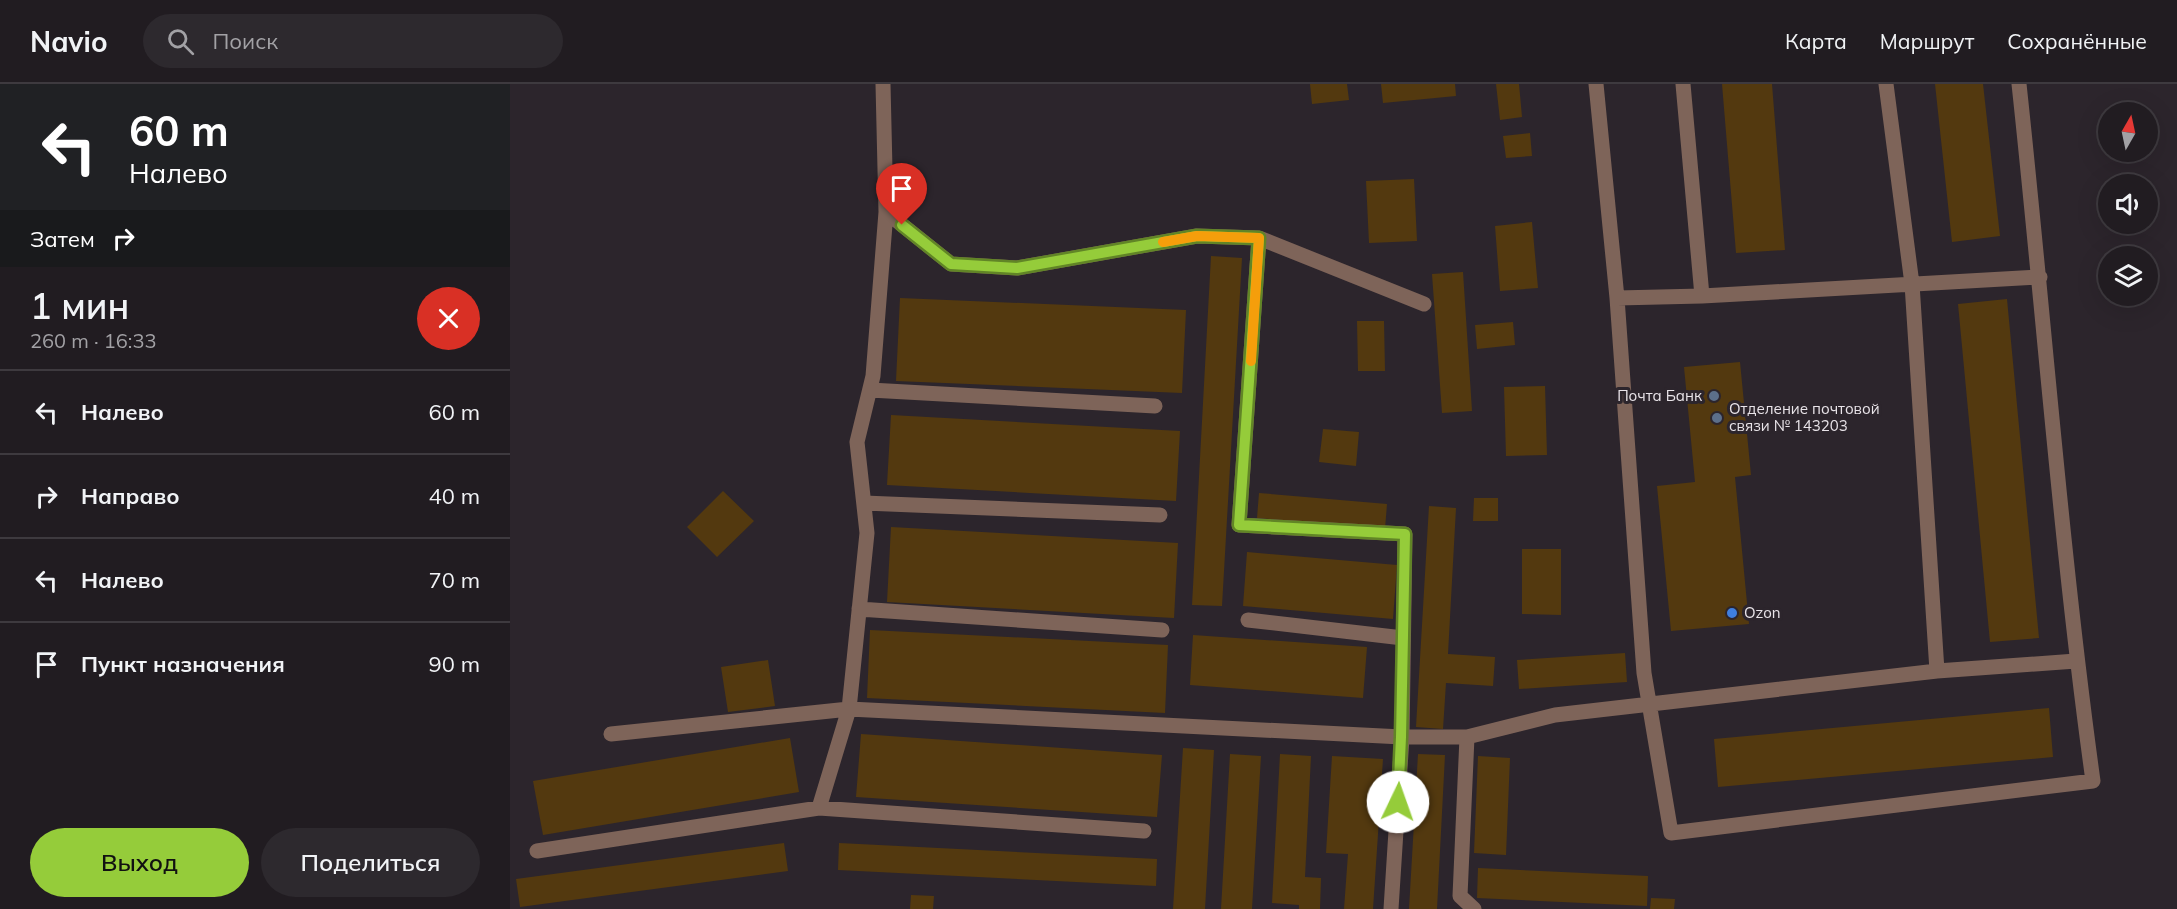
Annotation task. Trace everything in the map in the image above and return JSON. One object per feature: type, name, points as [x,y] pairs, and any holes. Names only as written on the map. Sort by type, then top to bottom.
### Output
[{"type":"lane","points":[[819,808],[849,709],[867,533],[857,442],[873,376],[886,212],[883,84]]},
{"type":"lane","points":[[1596,84],[1617,298],[1644,673],[1671,833],[2093,781],[2076,661],[2040,277],[2019,84]]},
{"type":"lane","points":[[1683,84],[1702,296]]},
{"type":"lane","points":[[1886,84],[1912,284],[1937,671]]},
{"type":"lane","points":[[886,212],[951,264],[1017,268],[1197,236],[1259,238],[1424,304]]},
{"type":"lane","points":[[1259,238],[1239,525],[1405,534],[1401,737],[1391,909]]},
{"type":"lane","points":[[1617,298],[1702,296],[2040,277]]},
{"type":"lane","points":[[870,390],[1155,406]]},
{"type":"lane","points":[[864,502],[1160,514]]},
{"type":"lane","points":[[859,609],[1162,630]]},
{"type":"lane","points":[[1248,620],[1403,638]]},
{"type":"lane","points":[[611,734],[849,709],[1401,737],[1467,737],[1555,715],[1937,671],[2076,661]]},
{"type":"lane","points":[[1467,737],[1460,896],[1474,909]]},
{"type":"lane","points":[[537,851],[819,808],[1144,831]]},
{"type":"building","points":[[1310,84],[1347,84],[1349,100],[1312,104]]},
{"type":"building","points":[[1381,84],[1455,84],[1456,96],[1383,103]]},
{"type":"building","points":[[1496,84],[1519,84],[1522,117],[1500,120]]},
{"type":"building","points":[[1722,84],[1772,84],[1785,250],[1736,253]]},
{"type":"building","points":[[1935,84],[1983,84],[2000,236],[1952,242]]},
{"type":"building","points":[[1530,133],[1532,156],[1506,158],[1503,136]]},
{"type":"building","points":[[1414,179],[1417,241],[1369,243],[1366,181]]},
{"type":"building","points":[[1532,222],[1538,288],[1500,291],[1495,226]]},
{"type":"building","points":[[1211,256],[1242,258],[1222,606],[1192,605]]},
{"type":"building","points":[[1463,272],[1472,411],[1442,413],[1432,274]]},
{"type":"building","points":[[900,298],[1186,310],[1182,393],[896,381]]},
{"type":"building","points":[[2007,299],[2039,638],[1990,642],[1958,304]]},
{"type":"building","points":[[1357,321],[1384,321],[1385,371],[1358,371]]},
{"type":"building","points":[[1513,322],[1515,345],[1477,349],[1475,325]]},
{"type":"building","points":[[1740,362],[1751,475],[1735,477],[1749,624],[1671,631],[1657,486],[1695,482],[1684,367]]},
{"type":"building","points":[[1545,386],[1547,455],[1506,456],[1504,387]]},
{"type":"building","points":[[891,415],[1180,431],[1176,501],[887,485]]},
{"type":"building","points":[[1323,429],[1359,432],[1356,466],[1319,462]]},
{"type":"building","points":[[723,491],[754,521],[717,557],[687,527]]},
{"type":"building","points":[[1259,493],[1387,504],[1385,529],[1257,518]]},
{"type":"building","points":[[1474,498],[1498,498],[1498,521],[1473,521]]},
{"type":"building","points":[[1429,506],[1456,508],[1448,654],[1495,657],[1493,686],[1446,683],[1443,729],[1416,727]]},
{"type":"building","points":[[891,527],[1178,543],[1174,618],[887,602]]},
{"type":"building","points":[[1522,549],[1561,549],[1561,615],[1522,614]]},
{"type":"building","points":[[1247,552],[1397,565],[1393,619],[1243,606]]},
{"type":"building","points":[[870,630],[1168,645],[1165,713],[867,698]]},
{"type":"building","points":[[1193,635],[1367,647],[1363,698],[1190,685]]},
{"type":"building","points":[[1625,653],[1627,682],[1519,689],[1517,660]]},
{"type":"building","points":[[768,660],[775,706],[728,712],[721,667]]},
{"type":"building","points":[[2049,708],[2053,757],[1718,787],[1714,739]]},
{"type":"building","points":[[861,734],[1162,755],[1157,817],[856,797]]},
{"type":"building","points":[[790,738],[799,792],[543,835],[533,781]]},
{"type":"building","points":[[1183,748],[1214,750],[1205,909],[1173,909]]},
{"type":"building","points":[[1230,754],[1261,756],[1252,909],[1221,909]]},
{"type":"building","points":[[1280,754],[1311,756],[1305,877],[1321,878],[1320,909],[1299,909],[1299,905],[1272,903]]},
{"type":"building","points":[[1418,754],[1445,755],[1437,909],[1409,909]]},
{"type":"building","points":[[1332,756],[1383,759],[1373,909],[1344,909],[1348,854],[1326,853]]},
{"type":"building","points":[[1478,756],[1510,758],[1506,855],[1474,853]]},
{"type":"building","points":[[784,843],[788,871],[520,907],[516,879]]},
{"type":"building","points":[[839,843],[1157,859],[1156,886],[838,870]]},
{"type":"building","points":[[1478,868],[1648,876],[1647,906],[1477,898]]},
{"type":"building","points":[[911,895],[934,896],[933,909],[910,909]]},
{"type":"building","points":[[1651,898],[1675,899],[1674,909],[1650,909]]},
{"type":"slow traffic","points":[[1163,242],[1197,236],[1259,238],[1251,361]]},
{"type":"place","name":"Почта Банк","points":[[1714,396]]},
{"type":"place","name":"Отделение почтовой связи № 143203","points":[[1717,418]]},
{"type":"place","name":"Ozon","points":[[1732,613]]},
{"type":"route","points":[[902,225],[951,264],[1017,268],[1197,236],[1259,238],[1239,525],[1405,534],[1398,802]]}]
